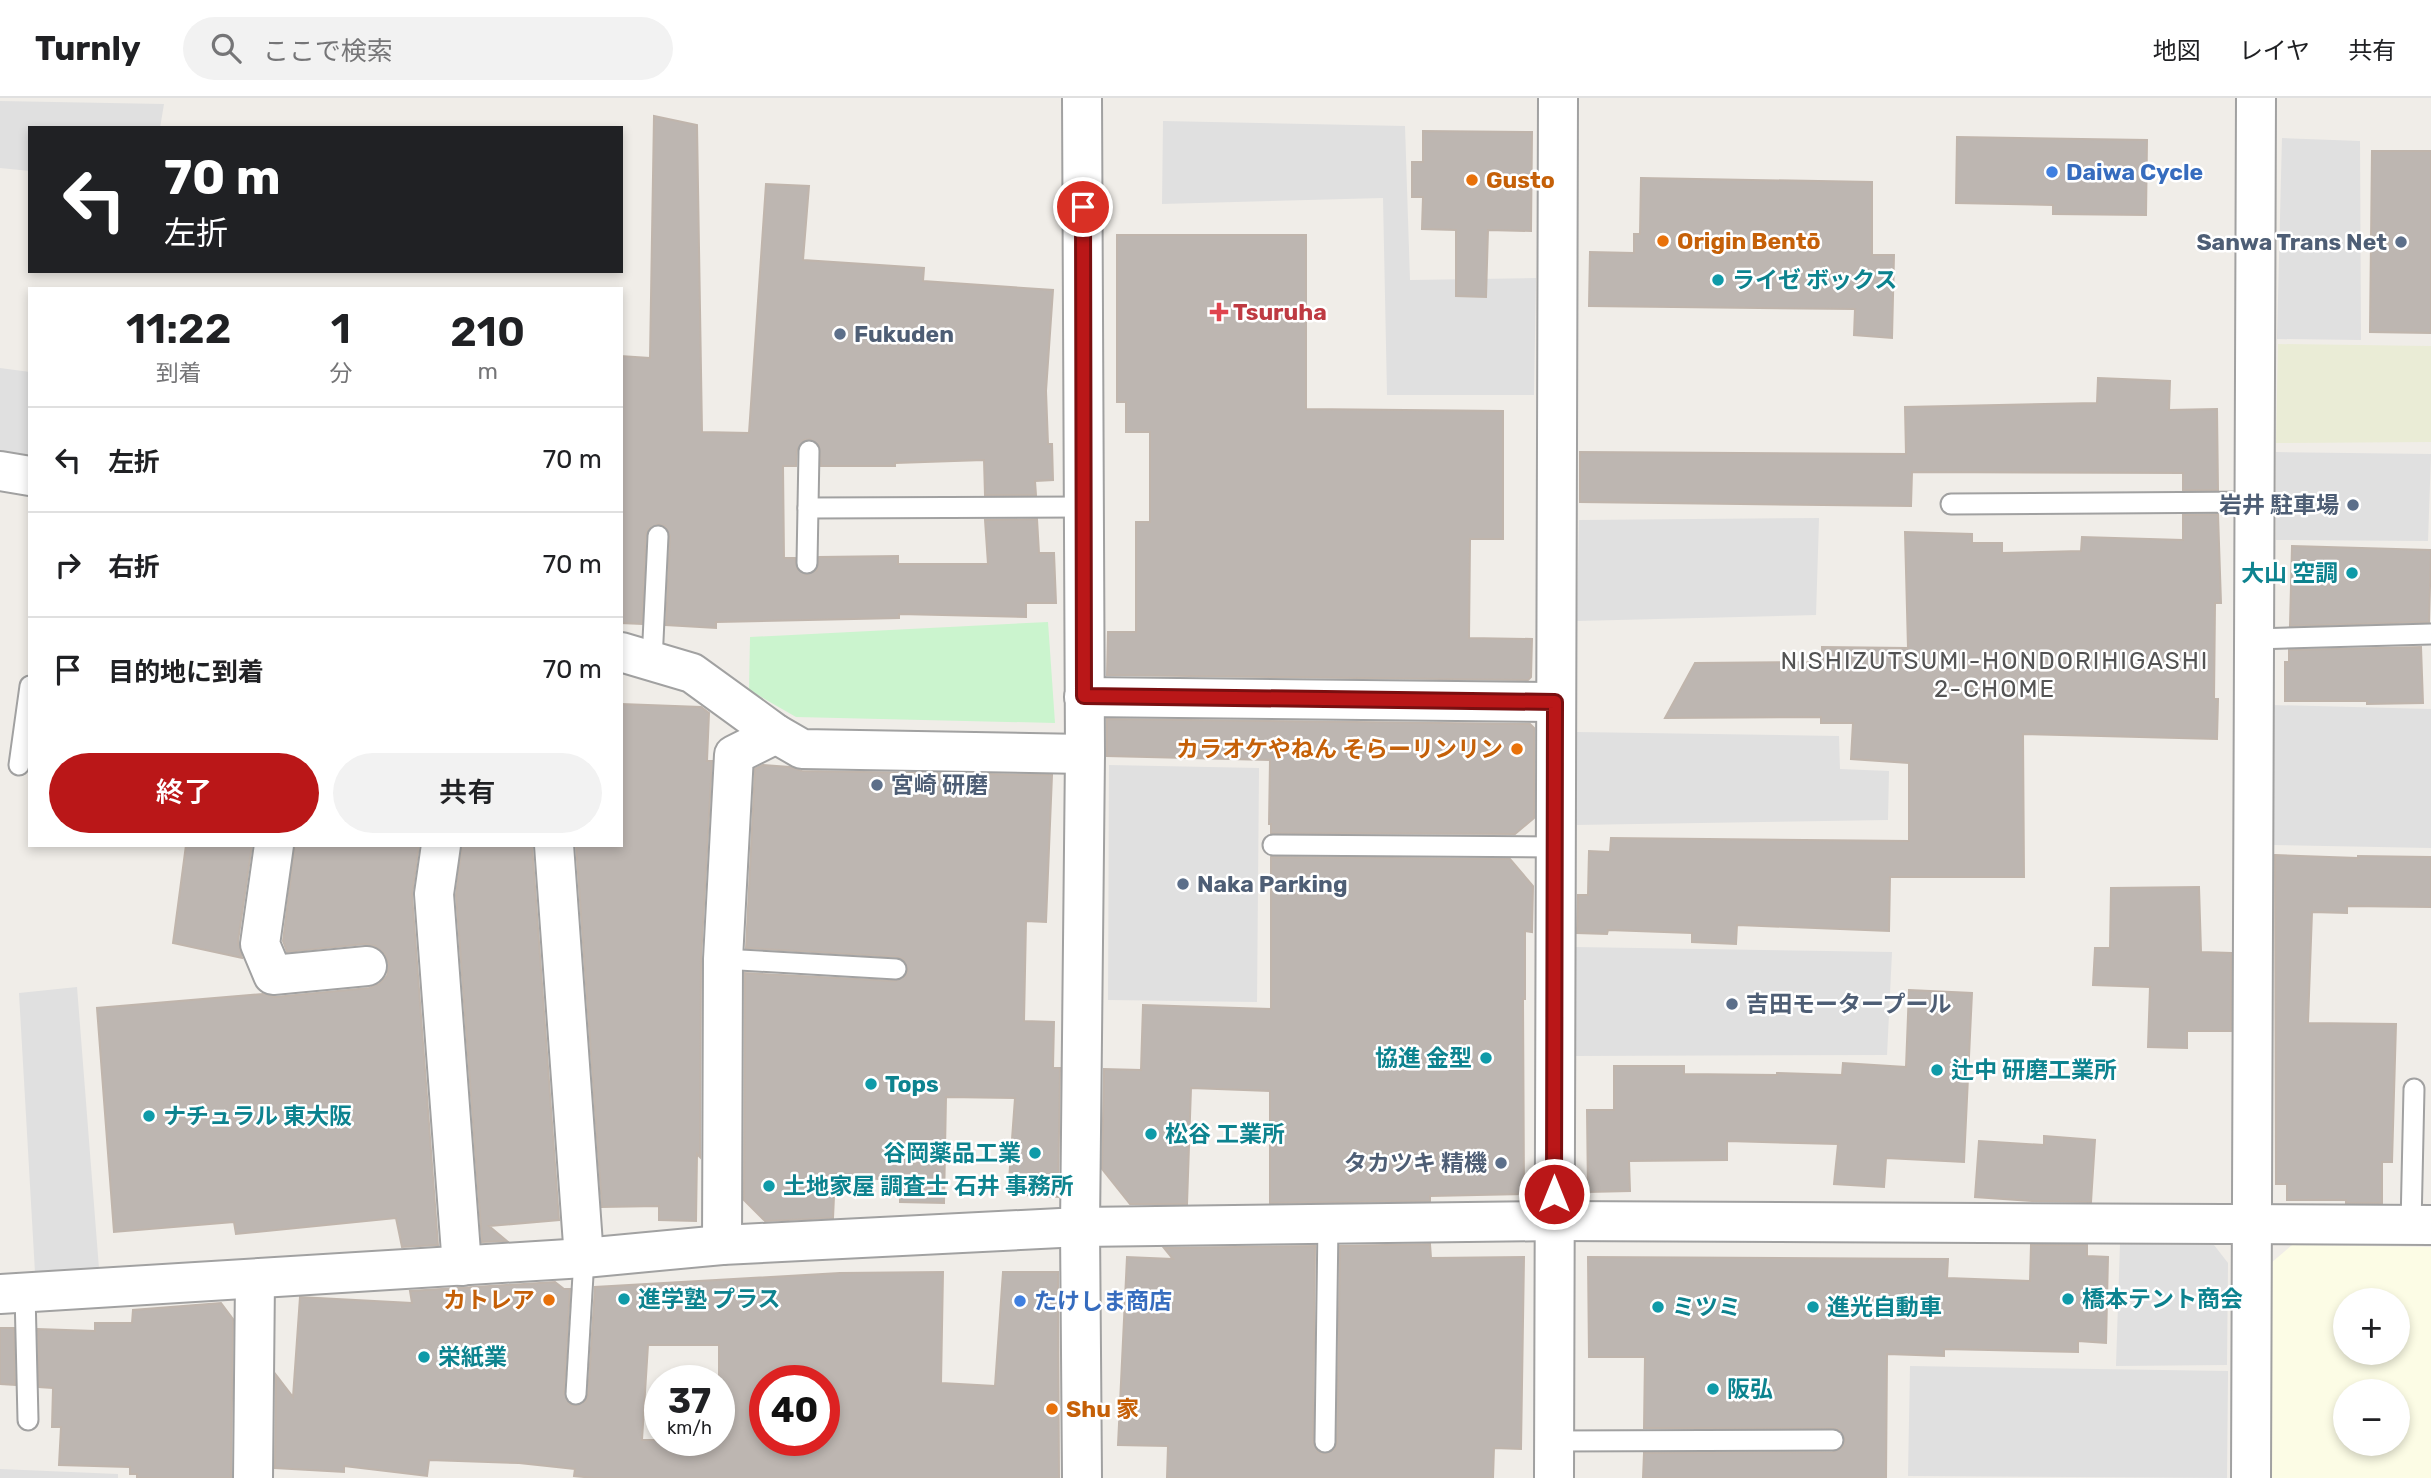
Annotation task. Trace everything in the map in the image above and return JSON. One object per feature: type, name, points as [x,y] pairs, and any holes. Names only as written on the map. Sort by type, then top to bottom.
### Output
[{"type":"street","points":[[1082,98],[1085,754],[1080,1227],[1082,1478]]},
{"type":"street","points":[[1553,1478],[1559,98]]},
{"type":"street","points":[[2251,1478],[2256,98]]},
{"type":"street","points":[[0,471],[28,476]]},
{"type":"street","points":[[637,657],[692,673],[776,734],[802,749],[1085,754]]},
{"type":"street","points":[[1084,696],[1555,702]]},
{"type":"street","points":[[722,1245],[723,959],[734,755],[776,734]]},
{"type":"street","points":[[274,847],[260,944],[273,975],[367,966]]},
{"type":"street","points":[[441,847],[434,894],[461,1266]]},
{"type":"street","points":[[554,847],[584,1258]]},
{"type":"street","points":[[12,1294],[584,1258],[722,1245],[1080,1227],[1554,1221],[2421,1225]]},
{"type":"street","points":[[253,1478],[256,1279]]},
{"type":"lane","points":[[807,563],[808,451]]},
{"type":"lane","points":[[1951,504],[2255,502]]},
{"type":"lane","points":[[808,508],[1084,507]]},
{"type":"lane","points":[[637,657],[658,536]]},
{"type":"lane","points":[[2254,639],[2431,635]]},
{"type":"lane","points":[[19,765],[28,700]]},
{"type":"lane","points":[[1273,845],[1555,847]]},
{"type":"lane","points":[[723,959],[896,969]]},
{"type":"lane","points":[[2414,1089],[2421,1225]]},
{"type":"lane","points":[[1325,1442],[1328,1224]]},
{"type":"lane","points":[[576,1394],[584,1258]]},
{"type":"lane","points":[[12,1294],[28,1420]]},
{"type":"lane","points":[[1554,1441],[1833,1440]]},
{"type":"shaded area","points":[[0,101],[164,104],[160,126],[28,126],[28,171],[0,168]]},
{"type":"shaded area","points":[[1163,121],[1405,126],[1410,280],[1536,278],[1534,395],[1387,395],[1383,198],[1162,204]]},
{"type":"shaded area","points":[[2282,138],[2360,141],[2361,340],[2277,339]]},
{"type":"shaded area","points":[[2278,344],[2431,346],[2431,442],[2276,443]]},
{"type":"shaded area","points":[[0,368],[28,372],[28,469],[0,465]]},
{"type":"shaded area","name":"岩井 駐車場","points":[[2276,452],[2431,454],[2428,541],[2276,540]]},
{"type":"shaded area","points":[[1819,518],[1816,615],[1577,621],[1579,520]]},
{"type":"shaded area","points":[[2272,705],[2431,709],[2431,848],[2272,845]]},
{"type":"shaded area","points":[[1577,732],[1839,736],[1840,769],[1889,771],[1888,820],[1575,825]]},
{"type":"shaded area","name":"Naka Parking","points":[[1109,765],[1259,768],[1257,1002],[1108,1000]]},
{"type":"shaded area","name":"吉田モータープール","points":[[1575,947],[1892,952],[1887,1055],[1575,1056]]},
{"type":"shaded area","points":[[77,987],[99,1269],[35,1272],[19,993]]},
{"type":"shaded area","points":[[2120,1244],[2214,1245],[2228,1263],[2227,1365],[2116,1366]]},
{"type":"shaded area","points":[[2292,1245],[2431,1247],[2431,1478],[2271,1478],[2271,1263]]},
{"type":"shaded area","points":[[1910,1366],[2228,1371],[2227,1478],[1908,1476]]},
{"type":"shaded area","points":[[0,1469],[118,1474],[118,1478],[0,1478]]},
{"type":"green space","points":[[1048,622],[1055,723],[796,717],[749,690],[750,637]]},
{"type":"building","points":[[654,116],[697,125],[702,432],[749,433],[766,184],[809,186],[803,260],[924,268],[923,281],[1053,290],[1046,391],[1048,444],[1052,444],[1053,480],[1035,481],[1036,495],[985,495],[984,460],[895,463],[895,466],[821,466],[819,445],[810,439],[804,440],[797,450],[796,466],[783,466],[784,558],[795,558],[797,569],[806,575],[817,570],[819,557],[898,556],[898,564],[988,564],[985,520],[1037,519],[1039,553],[1054,553],[1056,603],[1026,603],[1026,617],[899,614],[899,618],[716,622],[716,628],[666,625],[670,536],[665,526],[658,524],[648,529],[646,535],[642,624],[623,623],[623,356],[650,358]]},
{"type":"building","name":"Gusto","points":[[1423,131],[1532,132],[1531,231],[1488,230],[1486,297],[1456,296],[1456,230],[1422,229],[1423,197],[1412,197],[1412,162],[1423,162]]},
{"type":"building","name":"Daiwa Cycle","points":[[1957,137],[2147,140],[2146,215],[2053,214],[2053,205],[1956,203]]},
{"type":"building","name":"Sanwa Trans Net","points":[[2372,151],[2431,151],[2431,333],[2370,332]]},
{"type":"building","points":[[1641,178],[1872,182],[1872,255],[1894,255],[1892,338],[1854,335],[1855,309],[1589,306],[1590,252],[1634,253],[1634,234],[1640,234]]},
{"type":"building","points":[[1117,235],[1306,235],[1306,409],[1503,411],[1503,539],[1470,539],[1469,638],[1532,639],[1531,677],[1528,680],[1107,675],[1108,632],[1136,632],[1136,522],[1150,522],[1150,432],[1126,432],[1126,402],[1117,402]]},
{"type":"building","points":[[2098,378],[2170,381],[2169,410],[2217,409],[2218,490],[2183,490],[2183,473],[1912,472],[1911,506],[1580,502],[1580,452],[1906,454],[1905,407],[2097,403]]},
{"type":"building","points":[[2218,514],[2221,603],[2215,603],[2214,699],[2218,699],[2217,739],[2023,734],[2024,877],[1890,877],[1889,931],[1737,925],[1736,944],[1692,942],[1692,933],[1608,930],[1607,934],[1577,933],[1578,895],[1588,895],[1589,851],[1610,852],[1611,838],[1909,841],[1909,763],[1851,759],[1853,723],[1821,723],[1821,717],[1665,718],[1695,663],[1822,662],[1822,647],[1908,648],[1905,532],[1972,534],[1972,543],[2002,543],[2002,553],[2081,551],[2082,537],[2183,540],[2183,515]]},
{"type":"building","name":"大山 空調","points":[[2292,546],[2431,550],[2429,622],[2290,626]]},
{"type":"building","points":[[2421,647],[2423,703],[2285,701],[2285,662],[2289,662],[2289,650]]},
{"type":"building","points":[[623,704],[701,707],[709,713],[707,761],[712,761],[701,959],[700,1157],[697,1154],[696,1221],[659,1220],[659,1206],[602,1207],[576,847],[623,847]]},
{"type":"building","points":[[1107,719],[1530,724],[1534,728],[1534,818],[1515,834],[1271,833],[1270,760],[1107,756]]},
{"type":"building","points":[[763,765],[790,767],[802,771],[1052,775],[1046,922],[1026,921],[1024,1021],[1054,1022],[1053,1068],[1060,1068],[1058,1197],[1008,1194],[1015,1098],[946,1097],[944,1203],[900,1202],[900,1181],[835,1175],[833,1218],[765,1221],[744,1200],[745,973],[895,981],[906,976],[908,969],[903,959],[897,957],[746,948],[755,769]]},
{"type":"building","points":[[186,847],[252,847],[238,941],[242,958],[173,943]]},
{"type":"building","points":[[295,847],[419,847],[412,895],[438,1245],[402,1247],[396,1218],[236,1234],[234,1222],[114,1232],[97,1008],[369,988],[379,984],[387,976],[389,965],[385,954],[375,946],[365,944],[287,952],[283,941]]},
{"type":"building","points":[[462,847],[532,847],[559,1220],[489,1226],[507,1241],[482,1242],[456,895]]},
{"type":"building","points":[[2275,855],[2431,857],[2431,907],[2347,906],[2347,913],[2312,912],[2308,1023],[2396,1024],[2392,1162],[2382,1162],[2382,1203],[2287,1200],[2287,1184],[2276,1184]]},
{"type":"building","points":[[1271,857],[1510,859],[1533,886],[1532,932],[1525,931],[1523,999],[1524,1194],[1430,1196],[1430,1201],[1270,1203],[1270,1091],[1191,1088],[1187,1204],[1130,1204],[1102,1169],[1104,1069],[1141,1070],[1143,1005],[1271,1009]]},
{"type":"building","points":[[2199,887],[2201,952],[2231,953],[2231,1031],[2187,1031],[2187,1048],[2148,1047],[2150,987],[2093,985],[2095,948],[2110,948],[2111,888]]},
{"type":"building","points":[[1909,990],[1972,993],[1964,1162],[1886,1158],[1884,1187],[1834,1184],[1838,1144],[1727,1141],[1727,1160],[1629,1161],[1630,1191],[1588,1192],[1587,1110],[1614,1110],[1614,1066],[1684,1066],[1684,1074],[1777,1075],[1842,1075],[1843,1063],[1906,1067]]},
{"type":"building","points":[[2044,1136],[2095,1140],[2091,1202],[1975,1197],[1979,1141],[2044,1145]]},
{"type":"building","points":[[1430,1244],[1431,1258],[1524,1257],[1521,1449],[1494,1448],[1493,1478],[1167,1478],[1168,1446],[1118,1445],[1127,1257],[1173,1259],[1164,1248],[1315,1246],[1313,1442],[1318,1452],[1326,1454],[1335,1449],[1337,1442],[1340,1246]]},
{"type":"building","points":[[2031,1245],[2087,1245],[2087,1256],[2108,1257],[2106,1343],[2078,1341],[2078,1352],[1944,1349],[1944,1356],[1887,1354],[1886,1478],[1643,1478],[1644,1453],[1833,1452],[1843,1447],[1845,1439],[1840,1430],[1833,1428],[1644,1428],[1645,1357],[1589,1357],[1588,1257],[1948,1259],[1947,1278],[2030,1281]]},
{"type":"building","points":[[943,1272],[941,1383],[995,1386],[1003,1272],[1058,1272],[1059,1478],[594,1478],[574,1476],[575,1469],[519,1463],[429,1460],[427,1476],[344,1466],[344,1472],[275,1468],[276,1375],[293,1397],[300,1297],[412,1303],[410,1291],[555,1282],[564,1289],[570,1289],[564,1393],[569,1404],[576,1406],[586,1401],[588,1395],[595,1287],[840,1273]]},
{"type":"building","points":[[221,1303],[233,1319],[231,1478],[137,1478],[137,1474],[130,1474],[130,1467],[59,1465],[61,1427],[52,1427],[53,1388],[39,1387],[38,1329],[95,1331],[95,1323],[132,1323],[133,1310]]},
{"type":"building","points":[[0,1328],[14,1328],[15,1385],[0,1384]]},
{"type":"place","name":"Daiwa Cycle","points":[[2052,172]]},
{"type":"place","name":"Gusto","points":[[1472,180]]},
{"type":"place","name":"Origin Bentō","points":[[1663,241]]},
{"type":"place","name":"Sanwa Trans Net","points":[[2401,242]]},
{"type":"place","name":"ライゼ ボックス","points":[[1718,280]]},
{"type":"place","name":"Tsuruha","points":[[1219,312]]},
{"type":"place","name":"Fukuden","points":[[840,334]]},
{"type":"place","name":"岩井 駐車場","points":[[2353,505]]},
{"type":"place","name":"大山 空調","points":[[2352,573]]},
{"type":"place","name":"カラオケやねん そらーリンリン","points":[[1517,749]]},
{"type":"place","name":"宮崎 研磨","points":[[877,785]]},
{"type":"place","name":"Naka Parking","points":[[1183,884]]},
{"type":"place","name":"吉田モータープール","points":[[1732,1004]]},
{"type":"place","name":"協進 金型","points":[[1486,1058]]},
{"type":"place","name":"辻中 研磨工業所","points":[[1937,1070]]},
{"type":"place","name":"Tops","points":[[871,1084]]},
{"type":"place","name":"ナチュラル 東大阪","points":[[149,1116]]},
{"type":"place","name":"松谷 工業所","points":[[1151,1134]]},
{"type":"place","name":"谷岡薬品工業","points":[[1035,1153]]},
{"type":"place","name":"タカツキ 精機","points":[[1501,1163]]},
{"type":"place","name":"土地家屋 調査士 石井 事務所","points":[[769,1186]]},
{"type":"place","name":"進学塾 プラス","points":[[624,1299]]},
{"type":"place","name":"橋本テント商会","points":[[2068,1299]]},
{"type":"place","name":"カトレア","points":[[549,1300]]},
{"type":"place","name":"たけしま商店","points":[[1020,1301]]},
{"type":"place","name":"ミツミ","points":[[1658,1307]]},
{"type":"place","name":"進光自動車","points":[[1813,1307]]},
{"type":"place","name":"栄紙業","points":[[424,1357]]},
{"type":"place","name":"阪弘","points":[[1713,1389]]},
{"type":"place","name":"Shu 家","points":[[1052,1409]]},
{"type":"district","name":"NISHIZUTSUMI-HONDORIHIGASHI 2-CHOME","points":[[1995,675]]},
{"type":"route","points":[[1083,207],[1084,696],[1555,702],[1554,1194]]}]
